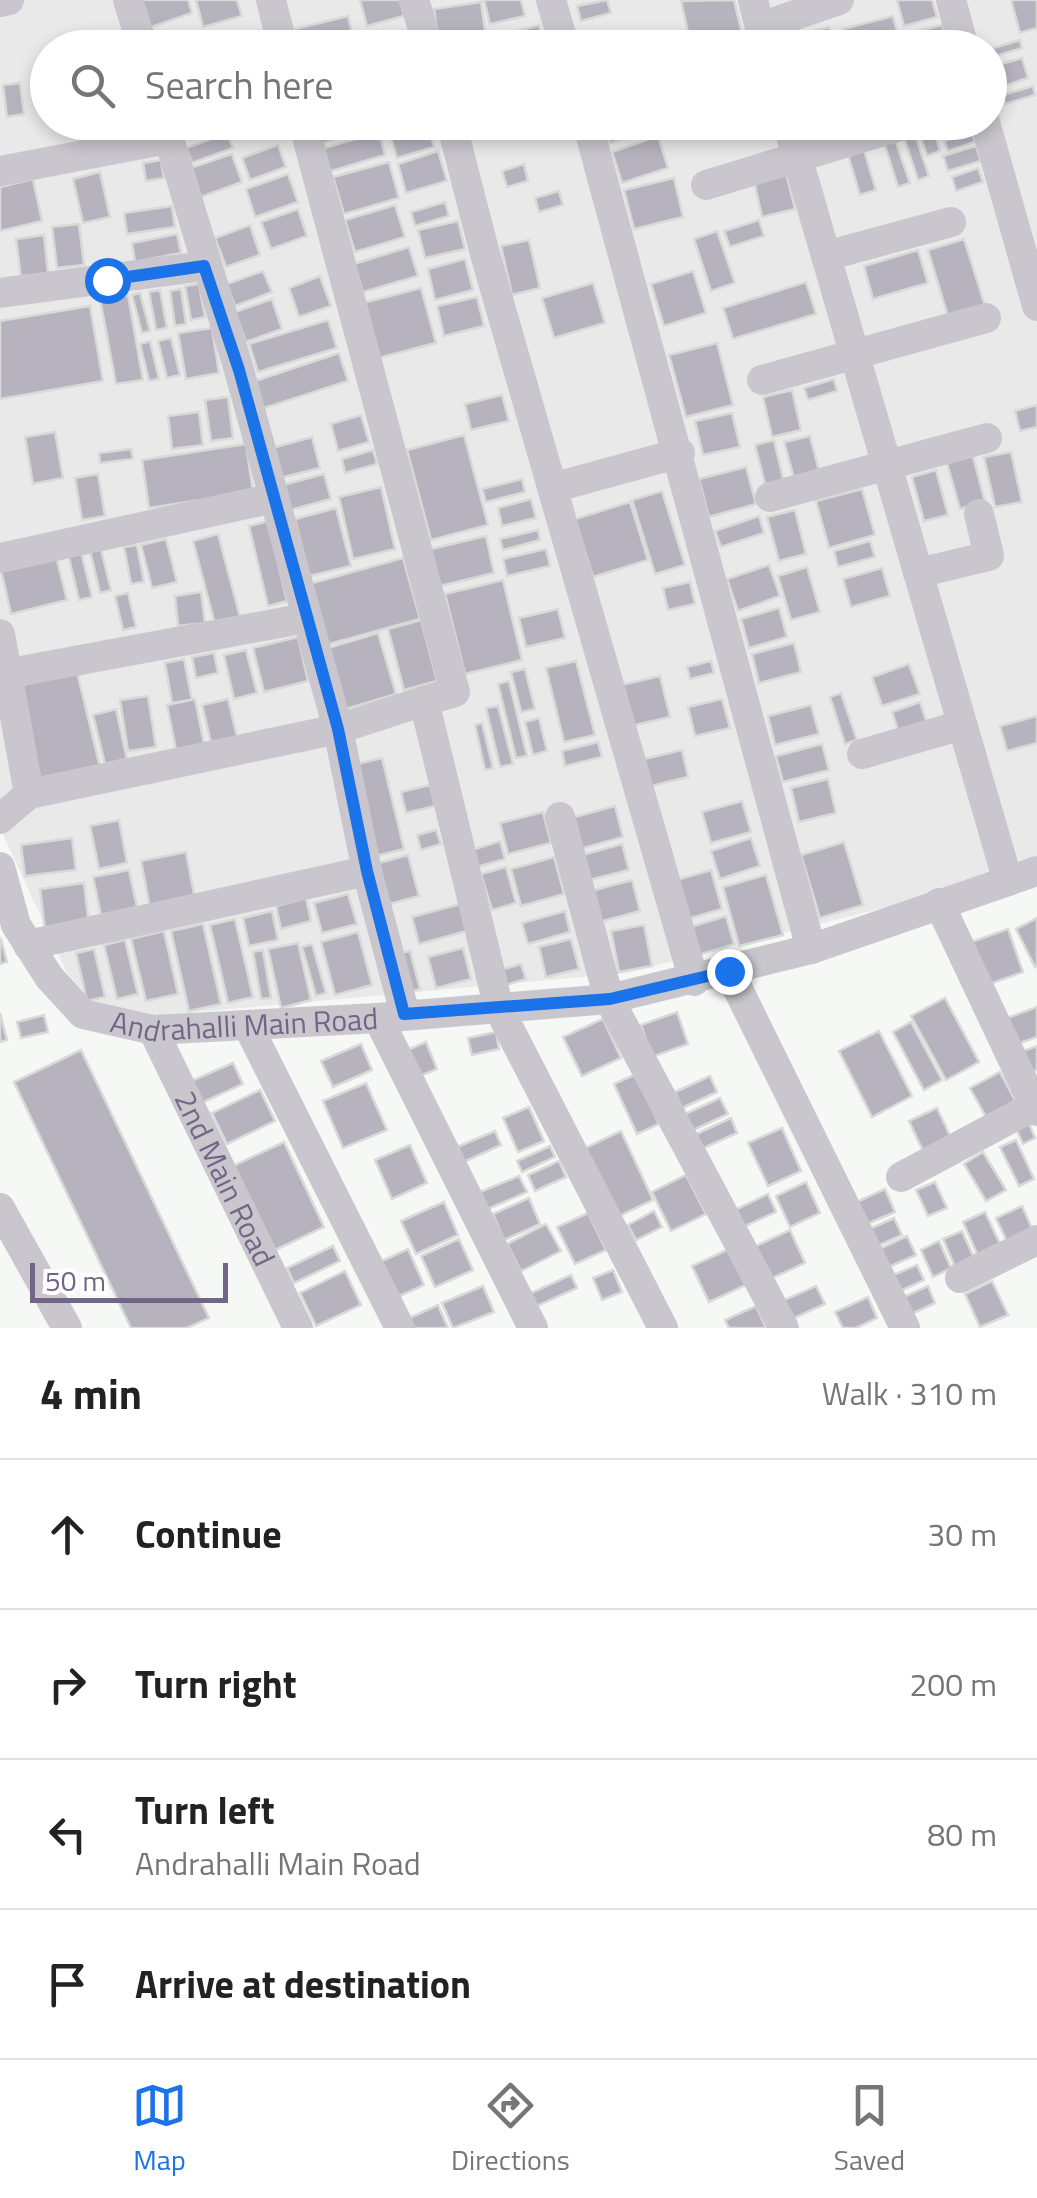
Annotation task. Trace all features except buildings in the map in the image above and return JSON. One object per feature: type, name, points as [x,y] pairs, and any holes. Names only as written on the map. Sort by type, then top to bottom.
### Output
[{"type":"street","points":[[0,2],[9,0]]},
{"type":"street","points":[[128,0],[137,30]]},
{"type":"street","points":[[271,0],[278,30]]},
{"type":"street","points":[[414,0],[423,30]]},
{"type":"street","points":[[551,0],[560,30]]},
{"type":"street","points":[[759,25],[839,0]]},
{"type":"street","points":[[951,0],[959,30]]},
{"type":"street","points":[[0,171],[129,140]]},
{"type":"street","points":[[169,140],[239,370],[338,729],[391,1016],[533,1328]]},
{"type":"street","points":[[0,819],[29,794],[338,729],[455,692],[308,140]]},
{"type":"street","points":[[457,140],[552,488],[694,980]]},
{"type":"street","points":[[592,140],[812,949]]},
{"type":"street","points":[[792,140],[1006,878]]},
{"type":"street","points":[[706,184],[856,140]]},
{"type":"street","points":[[990,140],[1037,306]]},
{"type":"street","points":[[826,256],[951,222]]},
{"type":"street","points":[[0,293],[204,266]]},
{"type":"street","points":[[762,380],[986,318]]},
{"type":"street","points":[[770,497],[987,438]]},
{"type":"street","points":[[552,488],[680,453]]},
{"type":"street","points":[[0,558],[274,498]]},
{"type":"street","points":[[918,573],[989,556],[979,514]]},
{"type":"street","points":[[5,674],[306,618]]},
{"type":"street","points":[[0,634],[29,794]]},
{"type":"street","points":[[424,700],[499,1009],[664,1328]]},
{"type":"street","points":[[862,754],[962,725]]},
{"type":"street","points":[[560,817],[610,999],[784,1328]]},
{"type":"street","name":"Andrahalli Main Road","points":[[0,867],[16,925],[49,977],[83,1014],[153,1030],[610,999],[812,949],[1006,878],[1037,871]]},
{"type":"street","points":[[28,945],[367,871]]},
{"type":"street","points":[[901,1177],[1036,1109],[939,903]]},
{"type":"street","points":[[729,971],[905,1328]]},
{"type":"street","points":[[248,1026],[400,1328]]},
{"type":"street","name":"2nd Main Road","points":[[153,1030],[298,1328]]},
{"type":"street","points":[[0,1208],[67,1328]]},
{"type":"street","points":[[960,1278],[1037,1240]]},
{"type":"shaded area","points":[[0,0],[1037,0],[1037,869],[626,973],[109,1020],[67,973],[0,828]]},
{"type":"route","points":[[107,280],[204,266],[239,370],[338,729],[367,871],[404,1014],[610,999],[729,971]]}]
